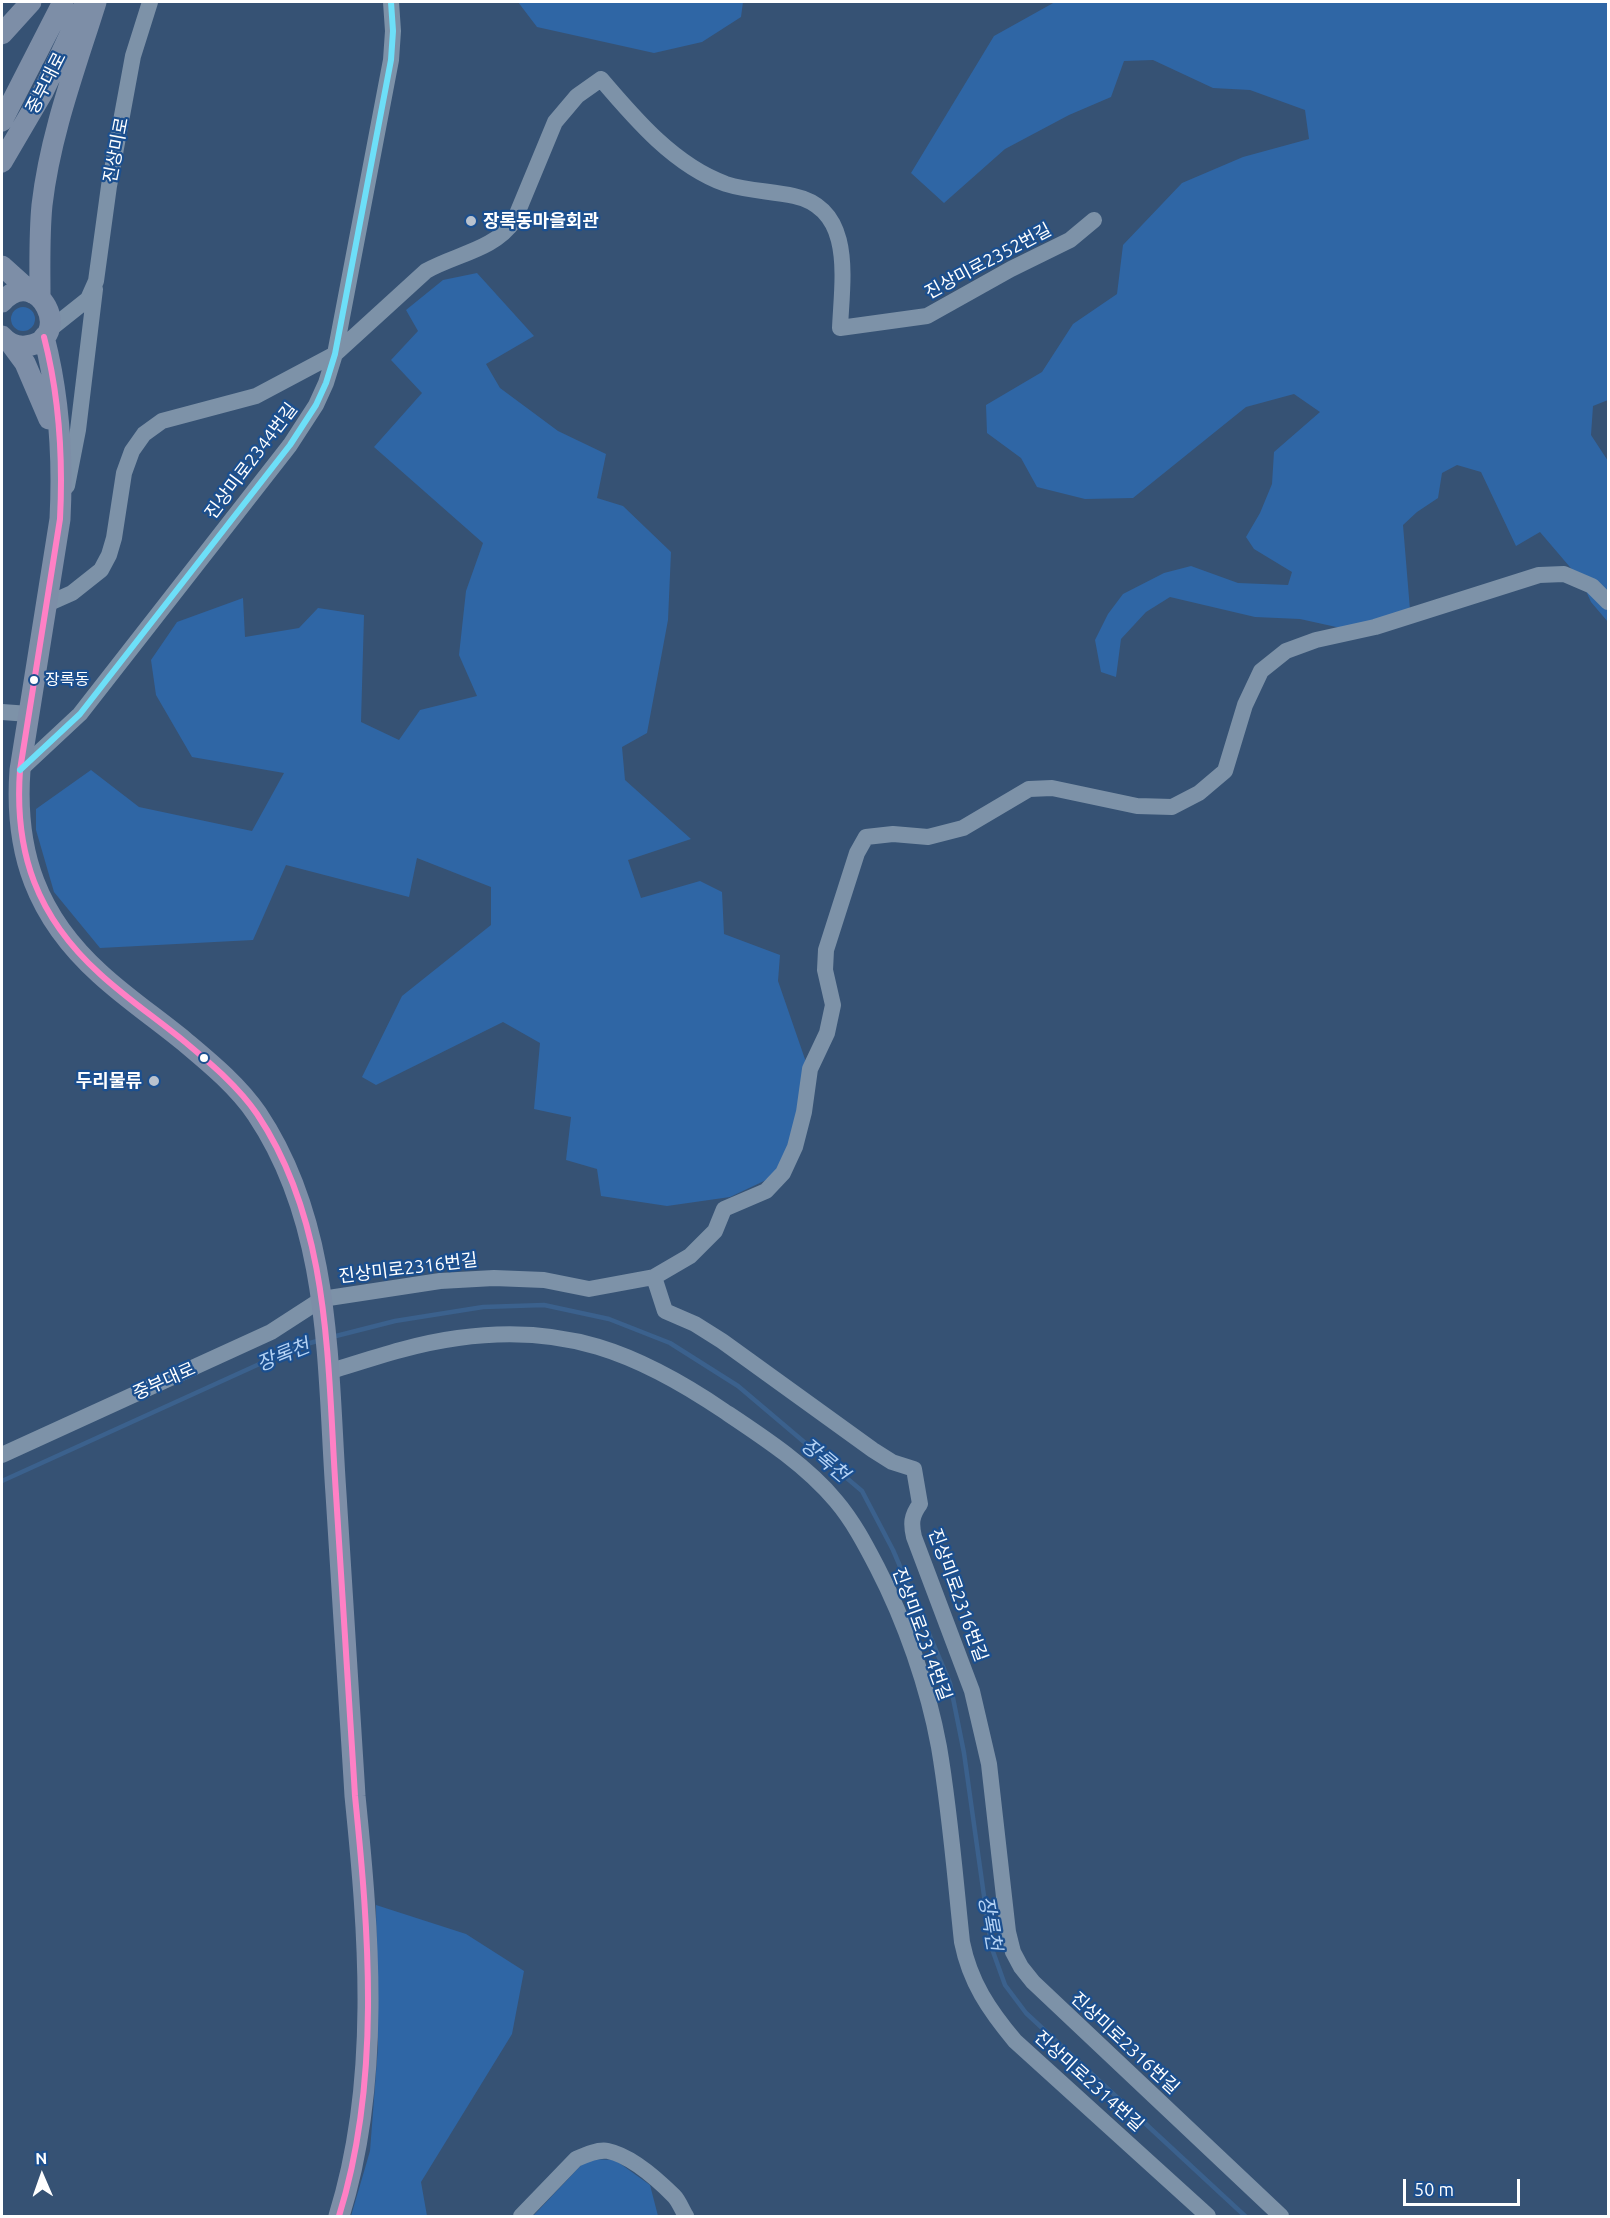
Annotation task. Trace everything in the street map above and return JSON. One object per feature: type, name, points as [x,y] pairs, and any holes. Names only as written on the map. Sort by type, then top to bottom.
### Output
[{"type":"main road","points":[[2,34],[31,2]]},
{"type":"main road","name":"중부대로","points":[[2,121],[63,2]]},
{"type":"main road","name":"중부대로","points":[[2,162],[43,92],[85,2]]},
{"type":"main road","points":[[40,298],[40,238],[46,177],[58,124],[96,2]]},
{"type":"main road","points":[[2,266],[14,279],[40,298],[50,312],[46,334],[58,423],[60,519],[20,770],[18,806],[23,848],[31,876],[58,927],[100,974],[208,1061],[255,1111],[273,1141],[296,1189],[315,1252],[323,1305],[328,1369],[355,1796],[362,1862],[367,2005],[366,2063],[360,2116],[353,2163],[339,2217]]},
{"type":"main road","points":[[2,302],[14,293],[23,291],[40,298]]},
{"type":"main road","points":[[4,339],[19,346],[28,346],[37,343],[46,334]]},
{"type":"main road","points":[[4,339],[25,363],[36,386],[52,427],[59,454]]},
{"type":"street","name":"진상미로","points":[[88,299],[96,281],[109,186],[133,56],[150,2]]},
{"type":"street","name":"진상미로2344번길","points":[[20,770],[80,714],[290,445],[316,405],[335,354],[391,60],[393,31],[391,2]]},
{"type":"street","name":"진상미로2352번길","points":[[45,604],[72,593],[101,570],[114,538],[124,473],[132,451],[144,434],[162,421],[256,396],[335,354],[426,271],[441,262],[492,243],[506,232],[514,221],[555,122],[577,96],[601,79],[626,108],[673,153],[691,166],[726,183],[808,200],[830,217],[837,232],[841,251],[843,274],[840,327],[927,316],[1011,269],[1070,240],[1094,220]]},
{"type":"street","points":[[60,519],[78,430],[96,281]]},
{"type":"street","points":[[40,298],[59,308],[69,307],[88,299]]},
{"type":"street","points":[[46,334],[88,299]]},
{"type":"street","points":[[654,1277],[690,1256],[715,1231],[724,1209],[766,1191],[783,1173],[795,1148],[804,1112],[810,1068],[827,1033],[833,1005],[825,970],[826,950],[857,853],[866,837],[893,834],[928,837],[963,828],[1029,789],[1052,788],[1137,806],[1173,807],[1199,793],[1225,771],[1245,705],[1262,671],[1286,651],[1316,640],[1375,627],[1539,575],[1564,574],[1592,586],[1606,597]]},
{"type":"street","points":[[2,712],[29,714]]},
{"type":"street","name":"진상미로2316번길","points":[[323,1305],[440,1281],[494,1278],[544,1280],[589,1289],[654,1277],[665,1311],[695,1324],[722,1341],[873,1450],[892,1462],[914,1469],[920,1504],[913,1513],[911,1524],[914,1538],[972,1691],[989,1764],[1008,1932],[1013,1952],[1033,1982],[1281,2217]]},
{"type":"street","name":"중부대로","points":[[2,1455],[271,1332],[323,1305]]},
{"type":"street","name":"진상미로2314번길","points":[[328,1369],[412,1347],[478,1336],[521,1333],[584,1342],[619,1353],[672,1377],[757,1433],[821,1484],[852,1522],[884,1580],[925,1688],[944,1778],[962,1942],[966,1963],[981,1996],[1015,2041],[1208,2217]]},
{"type":"street","points":[[521,2217],[576,2159],[588,2153],[606,2150],[624,2157],[645,2171],[676,2198],[686,2217]]},
{"type":"shaded area","points":[[518,2],[743,2],[741,17],[702,42],[654,53],[537,27]]},
{"type":"shaded area","points":[[1055,2],[1608,2],[1608,400],[1593,406],[1591,435],[1608,461],[1608,622],[1591,602],[1581,580],[1540,532],[1516,546],[1481,472],[1457,465],[1442,473],[1438,498],[1403,525],[1411,622],[1368,634],[1300,619],[1255,617],[1170,597],[1146,612],[1121,639],[1116,677],[1101,672],[1095,640],[1108,614],[1123,594],[1164,573],[1191,566],[1238,583],[1288,585],[1292,572],[1254,549],[1246,537],[1260,513],[1272,484],[1274,452],[1320,412],[1294,394],[1246,407],[1133,498],[1085,499],[1037,487],[1021,458],[987,433],[986,405],[1042,372],[1073,324],[1117,294],[1123,245],[1182,183],[1243,157],[1309,139],[1305,110],[1250,90],[1213,88],[1153,60],[1124,61],[1111,97],[1069,115],[1005,149],[944,203],[911,173],[994,36]]},
{"type":"shaded area","points":[[477,273],[534,336],[486,364],[500,388],[558,431],[606,454],[597,498],[623,506],[671,552],[668,620],[647,733],[622,747],[625,780],[691,839],[628,860],[641,898],[700,881],[722,892],[724,934],[780,955],[778,981],[807,1065],[799,1114],[781,1173],[730,1197],[667,1206],[601,1196],[597,1169],[566,1160],[571,1117],[534,1109],[540,1043],[503,1022],[376,1085],[362,1077],[402,996],[491,925],[491,887],[417,858],[409,897],[286,865],[253,940],[100,948],[54,892],[36,830],[36,809],[91,770],[139,807],[252,831],[284,773],[192,757],[156,695],[151,660],[177,622],[243,598],[245,637],[299,628],[318,608],[364,615],[361,722],[399,740],[420,710],[477,696],[459,655],[466,591],[483,543],[374,447],[422,393],[391,360],[418,331],[406,310],[443,280]]},
{"type":"shaded area","points":[[23,307],[32,310],[35,319],[32,328],[23,331],[14,328],[11,319],[14,310]]},
{"type":"shaded area","points":[[376,1905],[466,1934],[524,1971],[512,2034],[421,2182],[427,2216],[351,2216],[370,2151],[378,2047]]},
{"type":"shaded area","points":[[587,2159],[615,2160],[650,2185],[658,2216],[533,2216]]},
{"type":"waterway","name":"장록천","points":[[332,1337],[395,1321],[483,1307],[544,1305],[609,1319],[670,1343],[738,1386],[862,1491],[893,1550],[950,1683],[964,1753],[991,1946],[1005,1985],[1026,2013],[1245,2216]]},
{"type":"waterway","name":"장록천","points":[[2,1481],[299,1346],[321,1340]]},
{"type":"transit line","points":[[20,770],[80,714],[290,445],[316,405],[335,354],[391,60],[393,31],[391,2]]},
{"type":"transit line","points":[[44,337],[56,405],[61,497],[60,519],[20,770],[21,829],[26,856],[45,906],[60,930],[78,952],[110,983],[214,1067],[232,1084],[257,1114],[282,1157],[300,1202],[313,1249],[321,1298],[327,1347],[367,1954],[368,2007],[361,2113],[352,2165],[339,2216]]},
{"type":"place","name":"장록동마을회관","points":[[471,221]]},
{"type":"place","name":"장록동","points":[[34,680]]},
{"type":"place","name":"두리물류","points":[[154,1081]]}]
